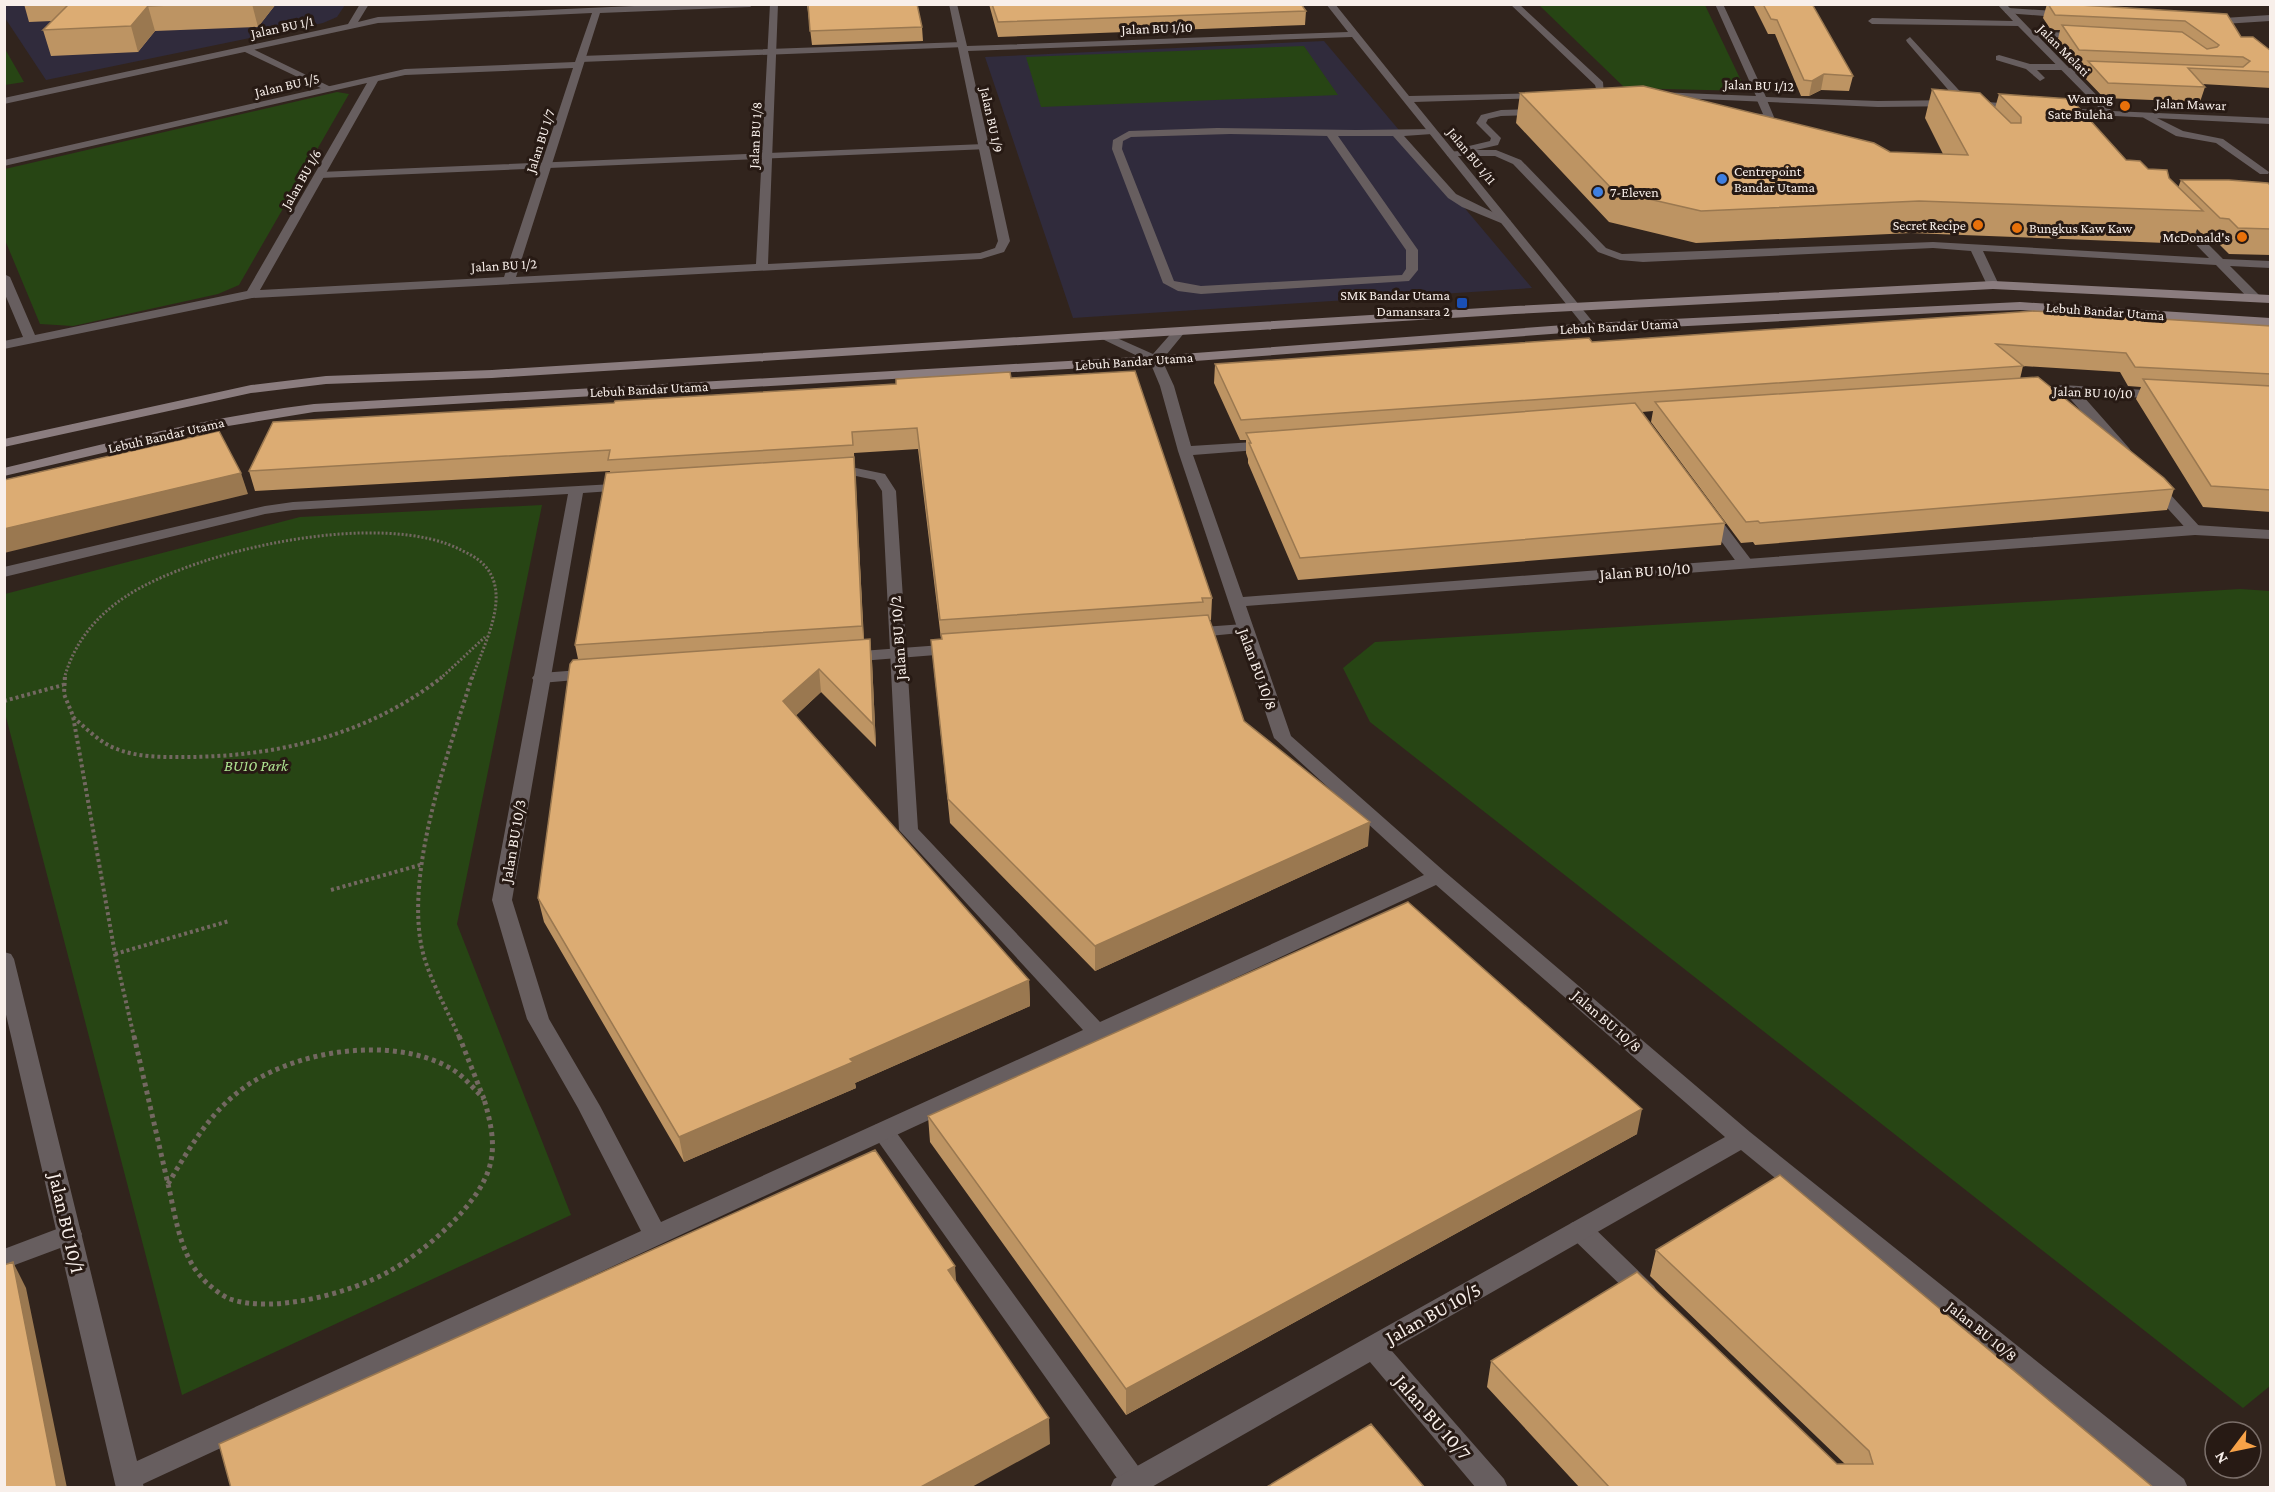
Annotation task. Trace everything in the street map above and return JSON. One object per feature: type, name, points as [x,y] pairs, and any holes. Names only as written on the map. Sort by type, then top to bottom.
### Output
[{"type":"main road","name":"Lebuh Bandar Utama","points":[[4,443],[251,389],[326,380],[492,374],[1574,306],[1992,285],[2271,299]]},
{"type":"main road","name":"Lebuh Bandar Utama","points":[[4,472],[218,422],[268,412],[314,408],[1155,360],[1591,327],[2020,306],[2271,322]]},
{"type":"street","points":[[351,26],[364,4]]},
{"type":"street","name":"Jalan BU 1/1","points":[[4,101],[378,20],[647,6],[750,4]]},
{"type":"street","name":"Jalan BU 1/8","points":[[762,266],[774,4]]},
{"type":"street","name":"Jalan BU 1/9","points":[[953,4],[1005,241]]},
{"type":"street","name":"Jalan BU 1/11","points":[[1330,4],[1591,327]]},
{"type":"street","points":[[1514,4],[1600,84],[1601,93]]},
{"type":"street","points":[[1719,4],[1773,121],[1735,115]]},
{"type":"street","points":[[2004,8],[2079,15]]},
{"type":"street","name":"Jalan Melati","points":[[2004,8],[2110,114]]},
{"type":"street","name":"Jalan BU 1/7","points":[[508,279],[597,10]]},
{"type":"street","points":[[2198,22],[2222,23],[2271,18]]},
{"type":"street","points":[[1872,21],[2019,24]]},
{"type":"street","points":[[2028,33],[2098,37]]},
{"type":"street","name":"Jalan BU 1/10","points":[[772,52],[1353,34]]},
{"type":"street","points":[[1910,40],[1977,117],[1957,116]]},
{"type":"street","points":[[246,49],[330,89]]},
{"type":"street","name":"Jalan BU 1/5","points":[[4,163],[405,72],[772,52]]},
{"type":"street","points":[[1999,58],[2029,67],[2121,74]]},
{"type":"street","points":[[2029,67],[2040,78]]},
{"type":"street","name":"Jalan BU 1/6","points":[[252,294],[375,78]]},
{"type":"street","points":[[1589,93],[1612,93]]},
{"type":"street","points":[[1407,99],[1555,94]]},
{"type":"street","name":"Jalan BU 1/12","points":[[1646,94],[1878,104],[1964,103],[2031,108]]},
{"type":"street","points":[[2054,110],[2110,114]]},
{"type":"street","points":[[1449,152],[1494,143],[1496,138],[1481,123],[1484,117],[1501,113],[1548,111]]},
{"type":"street","name":"Jalan Mawar","points":[[2110,114],[2271,121]]},
{"type":"street","points":[[2147,116],[2180,134],[2219,141],[2264,171]]},
{"type":"street","points":[[1331,134],[1412,250],[1412,270],[1405,278],[1201,290],[1182,288],[1169,283],[1117,149],[1118,140],[1129,135],[1228,131],[1397,134],[1432,131]]},
{"type":"street","points":[[1397,134],[1452,196],[1466,205],[1505,220]]},
{"type":"street","points":[[320,175],[984,147]]},
{"type":"street","points":[[1449,152],[1496,153],[1516,162],[1602,250],[1620,256],[1643,258],[1933,245],[2271,264]]},
{"type":"street","points":[[2172,214],[2256,299]]},
{"type":"street","name":"Jalan BU 1/2","points":[[4,345],[252,294],[981,256],[1000,250],[1005,241]]},
{"type":"street","points":[[1975,247],[1992,285]]},
{"type":"street","points":[[4,277],[31,340]]},
{"type":"street","points":[[1155,360],[1179,332]]},
{"type":"street","points":[[1104,337],[1155,360],[1167,386],[1185,451],[1280,444]]},
{"type":"street","points":[[2070,390],[2132,460]]},
{"type":"street","name":"Jalan BU 10/10","points":[[2015,393],[2070,390],[2176,396]]},
{"type":"street","name":"Jalan BU 10/8","points":[[1185,451],[1234,602],[1282,738],[1742,1138],[2174,1488]]},
{"type":"street","name":"Jalan BU 10/2","points":[[809,475],[856,472],[880,477],[889,491],[909,830],[1097,1032]]},
{"type":"street","points":[[2148,478],[2195,530]]},
{"type":"street","points":[[4,573],[265,510],[293,506],[646,485]]},
{"type":"street","name":"Jalan BU 10/3","points":[[576,490],[502,900],[538,1019],[589,1106],[655,1235]]},
{"type":"street","points":[[1698,500],[1746,564]]},
{"type":"street","name":"Jalan BU 10/10","points":[[1234,602],[2195,530],[2271,534]]},
{"type":"street","points":[[1173,634],[1244,629]]},
{"type":"street","points":[[828,658],[971,648]]},
{"type":"street","points":[[541,678],[613,673]]},
{"type":"street","points":[[129,1483],[655,1235],[1438,876]]},
{"type":"street","name":"Jalan BU 10/1","points":[[4,959],[129,1483]]},
{"type":"street","points":[[883,1131],[1133,1485]]},
{"type":"street","name":"Jalan BU 10/5","points":[[1133,1485],[1742,1138]]},
{"type":"street","points":[[1580,1230],[1664,1310]]},
{"type":"street","points":[[4,1259],[70,1234]]},
{"type":"street","name":"Jalan BU 10/7","points":[[1373,1347],[1494,1488]]},
{"type":"path","points":[[359,533],[405,534],[438,540],[462,548],[481,560],[492,576],[496,595],[487,635],[438,795],[421,865],[422,950],[484,1099],[494,1135],[490,1165],[472,1200],[434,1239],[381,1275],[326,1296],[268,1303],[230,1299],[204,1280],[183,1246],[115,954],[73,717],[63,685],[70,658],[80,639],[115,605],[154,581],[200,563],[307,537],[359,533]]},
{"type":"path","points":[[73,717],[95,737],[118,749],[161,758],[224,756],[286,748],[342,733],[397,709],[448,675],[487,635]]},
{"type":"path","points":[[4,701],[63,685]]},
{"type":"path","points":[[331,890],[421,865]]},
{"type":"path","points":[[115,954],[229,921]]},
{"type":"path","points":[[168,1184],[208,1122],[238,1092],[276,1070],[313,1057],[348,1052],[384,1051],[416,1056],[448,1066],[484,1099]]},
{"type":"shaded area","points":[[4,5],[345,5],[337,17],[323,23],[46,80],[5,18]]},
{"type":"shaded area","points":[[1324,41],[1532,288],[1073,318],[985,57]]},
{"type":"green space","points":[[1539,5],[1705,5],[1746,91],[1625,88]]},
{"type":"green space","points":[[1304,46],[1338,95],[1041,107],[1026,57]]},
{"type":"green space","points":[[5,49],[24,82],[5,85]]},
{"type":"green space","points":[[337,92],[349,94],[239,285],[218,294],[73,326],[40,324],[5,240],[5,169]]},
{"type":"green space","name":"BU10 Park","points":[[542,505],[457,924],[571,1215],[182,1395],[5,713],[5,594],[300,517]]},
{"type":"green space","points":[[2240,589],[2270,591],[2270,1386],[2243,1408],[1370,722],[1343,668],[1375,642]]},
{"type":"building","points":[[69,4],[190,4],[148,6],[131,26],[43,30]]},
{"type":"building","points":[[808,4],[917,4],[922,27],[810,31]]},
{"type":"building","points":[[992,4],[1301,4],[1306,11],[998,22]]},
{"type":"building","points":[[1763,4],[1812,4],[1853,76],[1824,74],[1812,81],[1804,80],[1777,20],[1771,19]]},
{"type":"building","points":[[2048,4],[2227,14],[2241,37],[2253,37],[2271,51],[2271,72],[2188,68],[2205,87],[2108,83],[2088,61],[2243,67],[2250,61],[2243,57],[2079,50],[2062,25],[2182,32],[2207,49],[2219,45],[2185,21],[2055,15]]},
{"type":"building","points":[[1643,86],[1874,143],[1890,152],[1968,155],[1932,89],[1980,93],[2011,123],[2021,123],[2021,117],[1999,94],[2071,99],[2126,160],[2140,161],[2148,169],[2167,170],[2169,178],[2203,211],[1919,201],[1701,211],[1614,191],[1520,93]]},
{"type":"building","points":[[2181,180],[2268,183],[2271,186],[2271,229],[2238,228],[2229,219],[2220,218]]},
{"type":"building","points":[[2034,311],[2271,326],[2271,374],[2135,367],[2126,353],[1996,344],[2023,366],[1241,420],[1215,364],[1589,338],[1592,342]]},
{"type":"building","points":[[1135,371],[1212,598],[1202,598],[1203,602],[940,620],[917,428],[852,432],[853,445],[608,460],[610,450],[249,471],[273,422],[896,384],[896,379],[1010,372],[1011,378]]},
{"type":"building","points":[[2038,377],[2164,478],[2174,489],[1760,523],[1758,521],[1746,522],[1655,402]]},
{"type":"building","points":[[2143,379],[2271,386],[2271,490],[2211,486]]},
{"type":"building","points":[[1635,403],[1725,523],[1300,558],[1246,433]]},
{"type":"building","points":[[219,431],[241,473],[4,529],[4,480]]},
{"type":"building","points":[[854,457],[862,626],[575,645],[606,473]]},
{"type":"building","points":[[1208,615],[1244,721],[1370,822],[1095,946],[948,799],[931,640],[942,639],[941,634]]},
{"type":"building","points":[[870,639],[873,724],[819,669],[783,701],[1029,980],[850,1059],[853,1062],[679,1137],[538,898],[570,664],[573,660]]},
{"type":"building","points":[[1408,902],[1642,1109],[1126,1389],[928,1116]]},
{"type":"building","points":[[875,1150],[955,1266],[948,1270],[1049,1418],[919,1488],[231,1488],[219,1444]]},
{"type":"building","points":[[1780,1175],[2154,1488],[1610,1488],[1491,1361],[1637,1272],[1837,1464],[1873,1464],[1869,1451],[1656,1250]]},
{"type":"building","points":[[13,1262],[57,1488],[4,1488],[4,1265]]},
{"type":"building","points":[[1371,1424],[1425,1488],[1265,1488]]},
{"type":"place","name":"Warung Sate Buleha","points":[[2125,106]]},
{"type":"place","name":"Centrepoint Bandar Utama","points":[[1722,179]]},
{"type":"place","name":"7-Eleven","points":[[1598,192]]},
{"type":"place","name":"Secret Recipe","points":[[1978,225]]},
{"type":"place","name":"Bungkus Kaw Kaw","points":[[2017,228]]},
{"type":"place","name":"McDonald's","points":[[2242,237]]},
{"type":"place","name":"SMK Bandar Utama Damansara 2","points":[[1462,303]]}]
